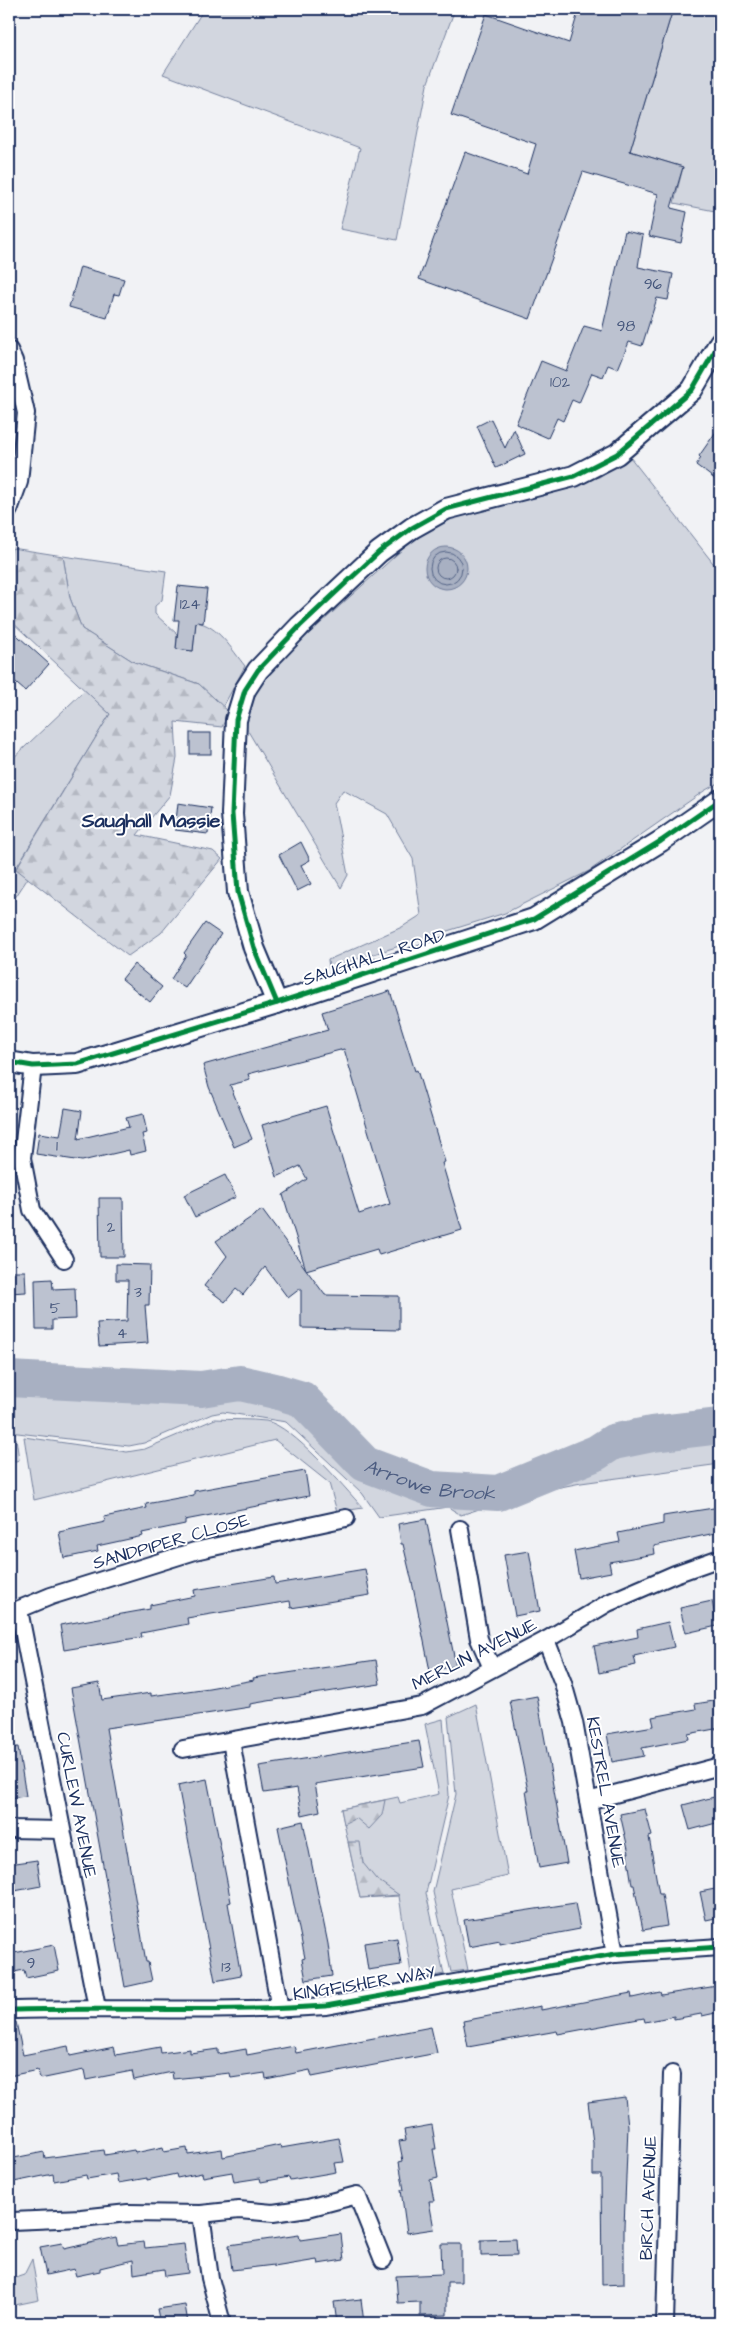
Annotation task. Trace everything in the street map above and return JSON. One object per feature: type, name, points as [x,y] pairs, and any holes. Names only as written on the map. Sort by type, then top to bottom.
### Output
[{"type":"street","points":[[277,1003],[254,948],[238,892],[232,814],[236,720],[245,690],[258,670],[300,626],[372,559],[412,528],[446,509],[574,476],[617,454],[692,390],[720,342]]},
{"type":"street","points":[[9,350],[14,361],[26,413],[19,482],[9,510]]},
{"type":"street","name":"SAUGHALL ROAD","points":[[9,1062],[33,1066],[77,1064],[277,1003],[534,919],[661,841],[720,800]]},
{"type":"street","points":[[33,1066],[22,1158],[32,1210],[64,1259]]},
{"type":"street","name":"SANDPIPER CLOSE","points":[[14,1612],[51,1596],[195,1552],[346,1518]]},
{"type":"street","points":[[460,1529],[479,1639],[492,1668]]},
{"type":"street","name":"MERLIN AVENUE","points":[[184,1749],[422,1706],[546,1640],[608,1603],[675,1574],[720,1558]]},
{"type":"street","name":"CURLEW AVENUE","points":[[14,1612],[97,2008]]},
{"type":"street","name":"KESTREL AVENUE","points":[[546,1640],[563,1683],[574,1722],[615,1954]]},
{"type":"street","points":[[231,1741],[280,2009]]},
{"type":"street","points":[[588,1801],[720,1766]]},
{"type":"street","points":[[9,1830],[61,1830]]},
{"type":"street","name":"KINGFISHER WAY","points":[[9,2010],[97,2008],[171,2011],[280,2009],[326,2006],[615,1954],[720,1947]]},
{"type":"street","name":"BIRCH AVENUE","points":[[665,2323],[672,2074]]},
{"type":"street","points":[[12,2221],[81,2218],[128,2213],[201,2214],[239,2210],[273,2213],[308,2208],[357,2195],[383,2260]]},
{"type":"street","points":[[201,2214],[210,2278],[222,2323]]},
{"type":"green space","points":[[204,9],[455,9],[427,85],[397,240],[340,229],[360,148],[163,74]]},
{"type":"green space","points":[[673,9],[720,9],[720,212],[674,203],[683,167],[630,151]]},
{"type":"green space","points":[[9,383],[14,405],[15,426],[9,469]]},
{"type":"green space","points":[[630,457],[720,572],[720,782],[704,791],[589,871],[505,913],[329,968],[328,960],[402,927],[421,915],[413,859],[387,814],[343,790],[334,803],[348,875],[341,888],[245,726],[252,699],[269,670],[426,528],[473,510],[599,477]]},
{"type":"green space","points":[[12,548],[63,556],[70,598],[82,629],[134,662],[199,684],[229,712],[222,727],[175,722],[177,758],[170,795],[137,835],[213,851],[222,859],[161,933],[128,956],[16,869],[110,714],[9,619],[9,561]]},
{"type":"green space","points":[[63,556],[166,571],[162,600],[155,606],[155,614],[177,634],[176,649],[193,651],[196,622],[204,624],[218,633],[245,666],[223,707],[199,684],[134,662],[82,629],[70,598]]},
{"type":"green space","points":[[85,690],[110,714],[16,868],[28,878],[9,907],[9,762]]},
{"type":"green space","points":[[9,1392],[226,1394],[277,1397],[305,1413],[336,1450],[379,1480],[426,1494],[498,1493],[596,1453],[613,1442],[720,1426],[720,1464],[581,1483],[525,1494],[461,1515],[448,1507],[379,1517],[362,1493],[286,1422],[223,1412],[212,1414],[144,1443],[129,1446],[9,1432]]},
{"type":"green space","points":[[215,1419],[266,1421],[277,1425],[317,1458],[363,1508],[337,1512],[329,1483],[275,1440],[34,1500],[24,1437],[127,1452],[145,1449]]},
{"type":"green space","points":[[9,1437],[16,1438],[19,1460],[9,1463]]},
{"type":"green space","points":[[476,1704],[508,1876],[451,1889],[468,1970],[451,1972],[433,1892],[456,1794],[448,1717]]},
{"type":"green space","points":[[443,1719],[449,1795],[426,1893],[444,1974],[412,1980],[399,1896],[360,1898],[341,1809],[398,1797],[400,1803],[439,1794],[425,1724]]},
{"type":"green space","points":[[385,1800],[382,1815],[369,1829],[356,1818],[344,1824],[341,1809]]},
{"type":"green space","points":[[348,1842],[360,1842],[363,1863],[376,1879],[399,1895],[360,1898]]},
{"type":"green space","points":[[32,2259],[39,2300],[15,2305],[12,2279],[24,2275]]},
{"type":"water","points":[[450,547],[458,550],[464,556],[467,568],[464,580],[458,586],[442,589],[434,586],[428,580],[425,564],[428,556],[434,550]]},
{"type":"building","points":[[579,9],[673,9],[630,151],[683,167],[671,208],[687,212],[681,243],[649,236],[658,194],[583,172],[530,319],[419,279],[465,152],[527,174],[536,144],[451,115],[486,14],[569,43]]},
{"type":"building","points":[[625,231],[643,235],[638,267],[673,274],[668,300],[657,298],[642,346],[629,342],[618,369],[608,365],[603,377],[592,373],[579,403],[572,400],[563,421],[557,418],[548,438],[516,424],[541,361],[566,371],[584,326],[602,331]]},
{"type":"building","points":[[80,267],[124,279],[119,295],[114,294],[107,318],[69,307]]},
{"type":"building","points":[[491,419],[505,448],[514,429],[525,454],[496,468],[477,426]]},
{"type":"building","points":[[720,426],[720,483],[696,465],[701,458],[699,456]]},
{"type":"building","points":[[178,586],[207,589],[203,623],[196,622],[193,651],[176,649],[179,620],[174,620]]},
{"type":"building","points":[[9,628],[49,664],[25,691],[9,677]]},
{"type":"building","points":[[190,733],[211,733],[211,754],[190,754]]},
{"type":"building","points":[[178,803],[211,808],[208,834],[175,830]]},
{"type":"building","points":[[301,842],[310,860],[301,865],[311,884],[297,891],[279,855]]},
{"type":"building","points":[[205,923],[221,934],[185,988],[171,979],[186,955],[184,953]]},
{"type":"building","points":[[134,964],[162,987],[150,1002],[122,979]]},
{"type":"building","points":[[390,991],[415,1071],[417,1070],[445,1162],[442,1163],[462,1230],[379,1255],[377,1249],[306,1270],[283,1195],[307,1179],[300,1166],[277,1177],[262,1125],[326,1106],[359,1214],[390,1204],[344,1049],[248,1074],[250,1080],[230,1085],[252,1139],[234,1147],[209,1087],[203,1065],[328,1030],[322,1012]]},
{"type":"building","points":[[65,1108],[82,1111],[78,1139],[129,1127],[126,1118],[143,1114],[147,1133],[142,1134],[146,1151],[130,1155],[129,1150],[82,1161],[36,1154],[39,1133],[60,1136]]},
{"type":"building","points":[[225,1175],[236,1197],[195,1217],[184,1195]]},
{"type":"building","points":[[99,1198],[123,1198],[124,1257],[100,1257]]},
{"type":"building","points":[[262,1210],[325,1295],[399,1296],[399,1330],[301,1328],[301,1288],[288,1298],[265,1267],[243,1295],[236,1289],[225,1302],[204,1286],[227,1256],[216,1241]]},
{"type":"building","points":[[116,1264],[150,1265],[149,1305],[145,1305],[148,1343],[99,1346],[97,1323],[127,1321],[128,1280],[116,1280]]},
{"type":"building","points":[[9,1271],[25,1271],[26,1292],[9,1293]]},
{"type":"building","points":[[52,1279],[53,1289],[75,1288],[76,1319],[52,1320],[52,1329],[36,1329],[35,1280]]},
{"type":"building","points":[[305,1471],[309,1496],[185,1520],[185,1524],[142,1533],[143,1536],[97,1546],[98,1551],[64,1558],[59,1532],[105,1522],[104,1517],[147,1508],[146,1504],[194,1495],[194,1491]]},
{"type":"building","points":[[720,1507],[720,1532],[654,1546],[655,1554],[609,1562],[611,1572],[579,1578],[574,1551],[620,1542],[618,1533],[663,1524],[663,1516]]},
{"type":"building","points":[[426,1519],[456,1666],[430,1671],[398,1524]]},
{"type":"building","points":[[529,1551],[540,1611],[515,1616],[504,1555]]},
{"type":"building","points":[[365,1569],[370,1595],[291,1608],[290,1601],[187,1618],[188,1624],[141,1633],[142,1637],[64,1650],[60,1625],[150,1609],[150,1605],[195,1596],[194,1590],[274,1577],[275,1584]]},
{"type":"building","points":[[712,1601],[717,1626],[686,1633],[680,1608]]},
{"type":"building","points":[[668,1622],[674,1647],[634,1656],[636,1665],[599,1673],[594,1646],[638,1637],[637,1629]]},
{"type":"building","points":[[376,1660],[380,1684],[250,1704],[250,1707],[106,1728],[146,1962],[148,1962],[152,1981],[125,1987],[71,1688],[99,1683],[102,1700],[151,1693],[151,1696],[254,1680],[253,1678]]},
{"type":"building","points":[[537,1696],[567,1863],[539,1868],[526,1791],[528,1791],[510,1701]]},
{"type":"building","points":[[720,1700],[720,1728],[688,1734],[689,1739],[642,1748],[644,1756],[612,1762],[607,1734],[654,1726],[652,1717],[696,1709],[695,1704]]},
{"type":"building","points":[[419,1741],[424,1767],[315,1784],[320,1811],[302,1815],[297,1788],[264,1793],[259,1766]]},
{"type":"building","points":[[18,1747],[26,1796],[9,1798],[9,1748]]},
{"type":"building","points":[[207,1779],[231,1902],[228,1903],[241,1976],[215,1981],[178,1785]]},
{"type":"building","points":[[714,1797],[720,1822],[690,1830],[683,1805]]},
{"type":"building","points":[[645,1809],[652,1836],[649,1837],[659,1894],[662,1894],[667,1926],[643,1930],[634,1885],[632,1885],[627,1853],[629,1853],[620,1814]]},
{"type":"building","points":[[303,1821],[328,1944],[332,1976],[306,1980],[302,1959],[305,1958],[278,1827]]},
{"type":"building","points":[[37,1860],[41,1886],[9,1892],[9,1864]]},
{"type":"building","points":[[720,1888],[720,1917],[706,1920],[700,1892]]},
{"type":"building","points":[[575,1903],[580,1929],[500,1944],[500,1941],[469,1947],[464,1920]]},
{"type":"building","points":[[397,1938],[401,1965],[368,1970],[364,1943]]},
{"type":"building","points":[[54,1945],[59,1971],[26,1978],[24,1970],[9,1973],[9,1954]]},
{"type":"building","points":[[717,1986],[720,2012],[702,2016],[701,2014],[674,2019],[674,2016],[645,2022],[644,2018],[558,2034],[557,2031],[468,2047],[463,2021],[541,2006],[541,2010],[631,1993],[632,1998],[660,1992],[661,1995]]},
{"type":"building","points":[[16,2022],[23,2055],[68,2046],[70,2056],[114,2047],[116,2055],[160,2047],[161,2053],[190,2049],[190,2053],[218,2049],[218,2054],[246,2049],[247,2055],[294,2046],[296,2053],[431,2027],[437,2053],[312,2077],[310,2070],[266,2079],[265,2073],[231,2078],[230,2073],[173,2079],[172,2072],[134,2080],[132,2071],[86,2080],[84,2070],[40,2079],[38,2070],[9,2076],[9,2023]]},
{"type":"building","points":[[625,2097],[628,2126],[624,2284],[602,2285],[601,2175],[593,2175],[593,2143],[588,2102]]},
{"type":"building","points":[[432,2125],[436,2149],[433,2149],[438,2178],[430,2180],[434,2201],[429,2201],[434,2229],[407,2233],[401,2190],[404,2190],[399,2162],[403,2161],[399,2141],[406,2140],[404,2130]]},
{"type":"building","points":[[339,2138],[344,2162],[334,2163],[336,2172],[290,2180],[289,2177],[261,2182],[260,2178],[234,2182],[232,2172],[203,2177],[202,2173],[177,2178],[176,2174],[118,2183],[116,2174],[87,2179],[86,2175],[54,2181],[53,2174],[9,2183],[9,2159],[44,2152],[45,2158],[104,2150],[105,2155],[134,2150],[135,2153],[163,2147],[164,2152],[187,2148],[188,2154],[222,2149],[223,2157],[280,2145],[281,2148]]},
{"type":"building","points":[[341,2234],[344,2260],[318,2264],[317,2260],[274,2267],[274,2265],[232,2270],[229,2245],[299,2235],[300,2240]]},
{"type":"building","points":[[116,2237],[118,2245],[144,2242],[145,2248],[184,2244],[188,2273],[165,2276],[164,2269],[134,2274],[133,2260],[100,2268],[100,2271],[76,2276],[74,2269],[46,2275],[40,2247],[62,2243],[64,2249]]},
{"type":"building","points":[[516,2239],[517,2255],[481,2256],[481,2240]]},
{"type":"building","points":[[441,2244],[461,2244],[461,2282],[447,2282],[447,2315],[420,2316],[420,2302],[398,2303],[396,2276],[442,2274]]},
{"type":"building","points":[[361,2299],[364,2323],[337,2323],[334,2302]]},
{"type":"building","points":[[185,2305],[188,2323],[160,2323],[157,2309]]},
{"type":"waterway","name":"Arrowe Brook","points":[[9,1379],[201,1389],[240,1383],[275,1391],[302,1399],[365,1464],[432,1489],[498,1493],[596,1453],[613,1442],[652,1434],[720,1426]]},
{"type":"cycle path","points":[[277,1003],[254,948],[238,892],[232,814],[236,720],[245,690],[258,670],[300,626],[379,552],[412,528],[446,509],[574,476],[617,454],[692,390],[720,342]]},
{"type":"cycle path","points":[[9,1062],[33,1066],[77,1064],[277,1003],[534,919],[661,841],[720,800]]},
{"type":"cycle path","points":[[9,2010],[207,2010],[326,2006],[615,1954],[720,1947]]},
{"type":"district","name":"Saughall Massie","points":[[151,820]]}]
